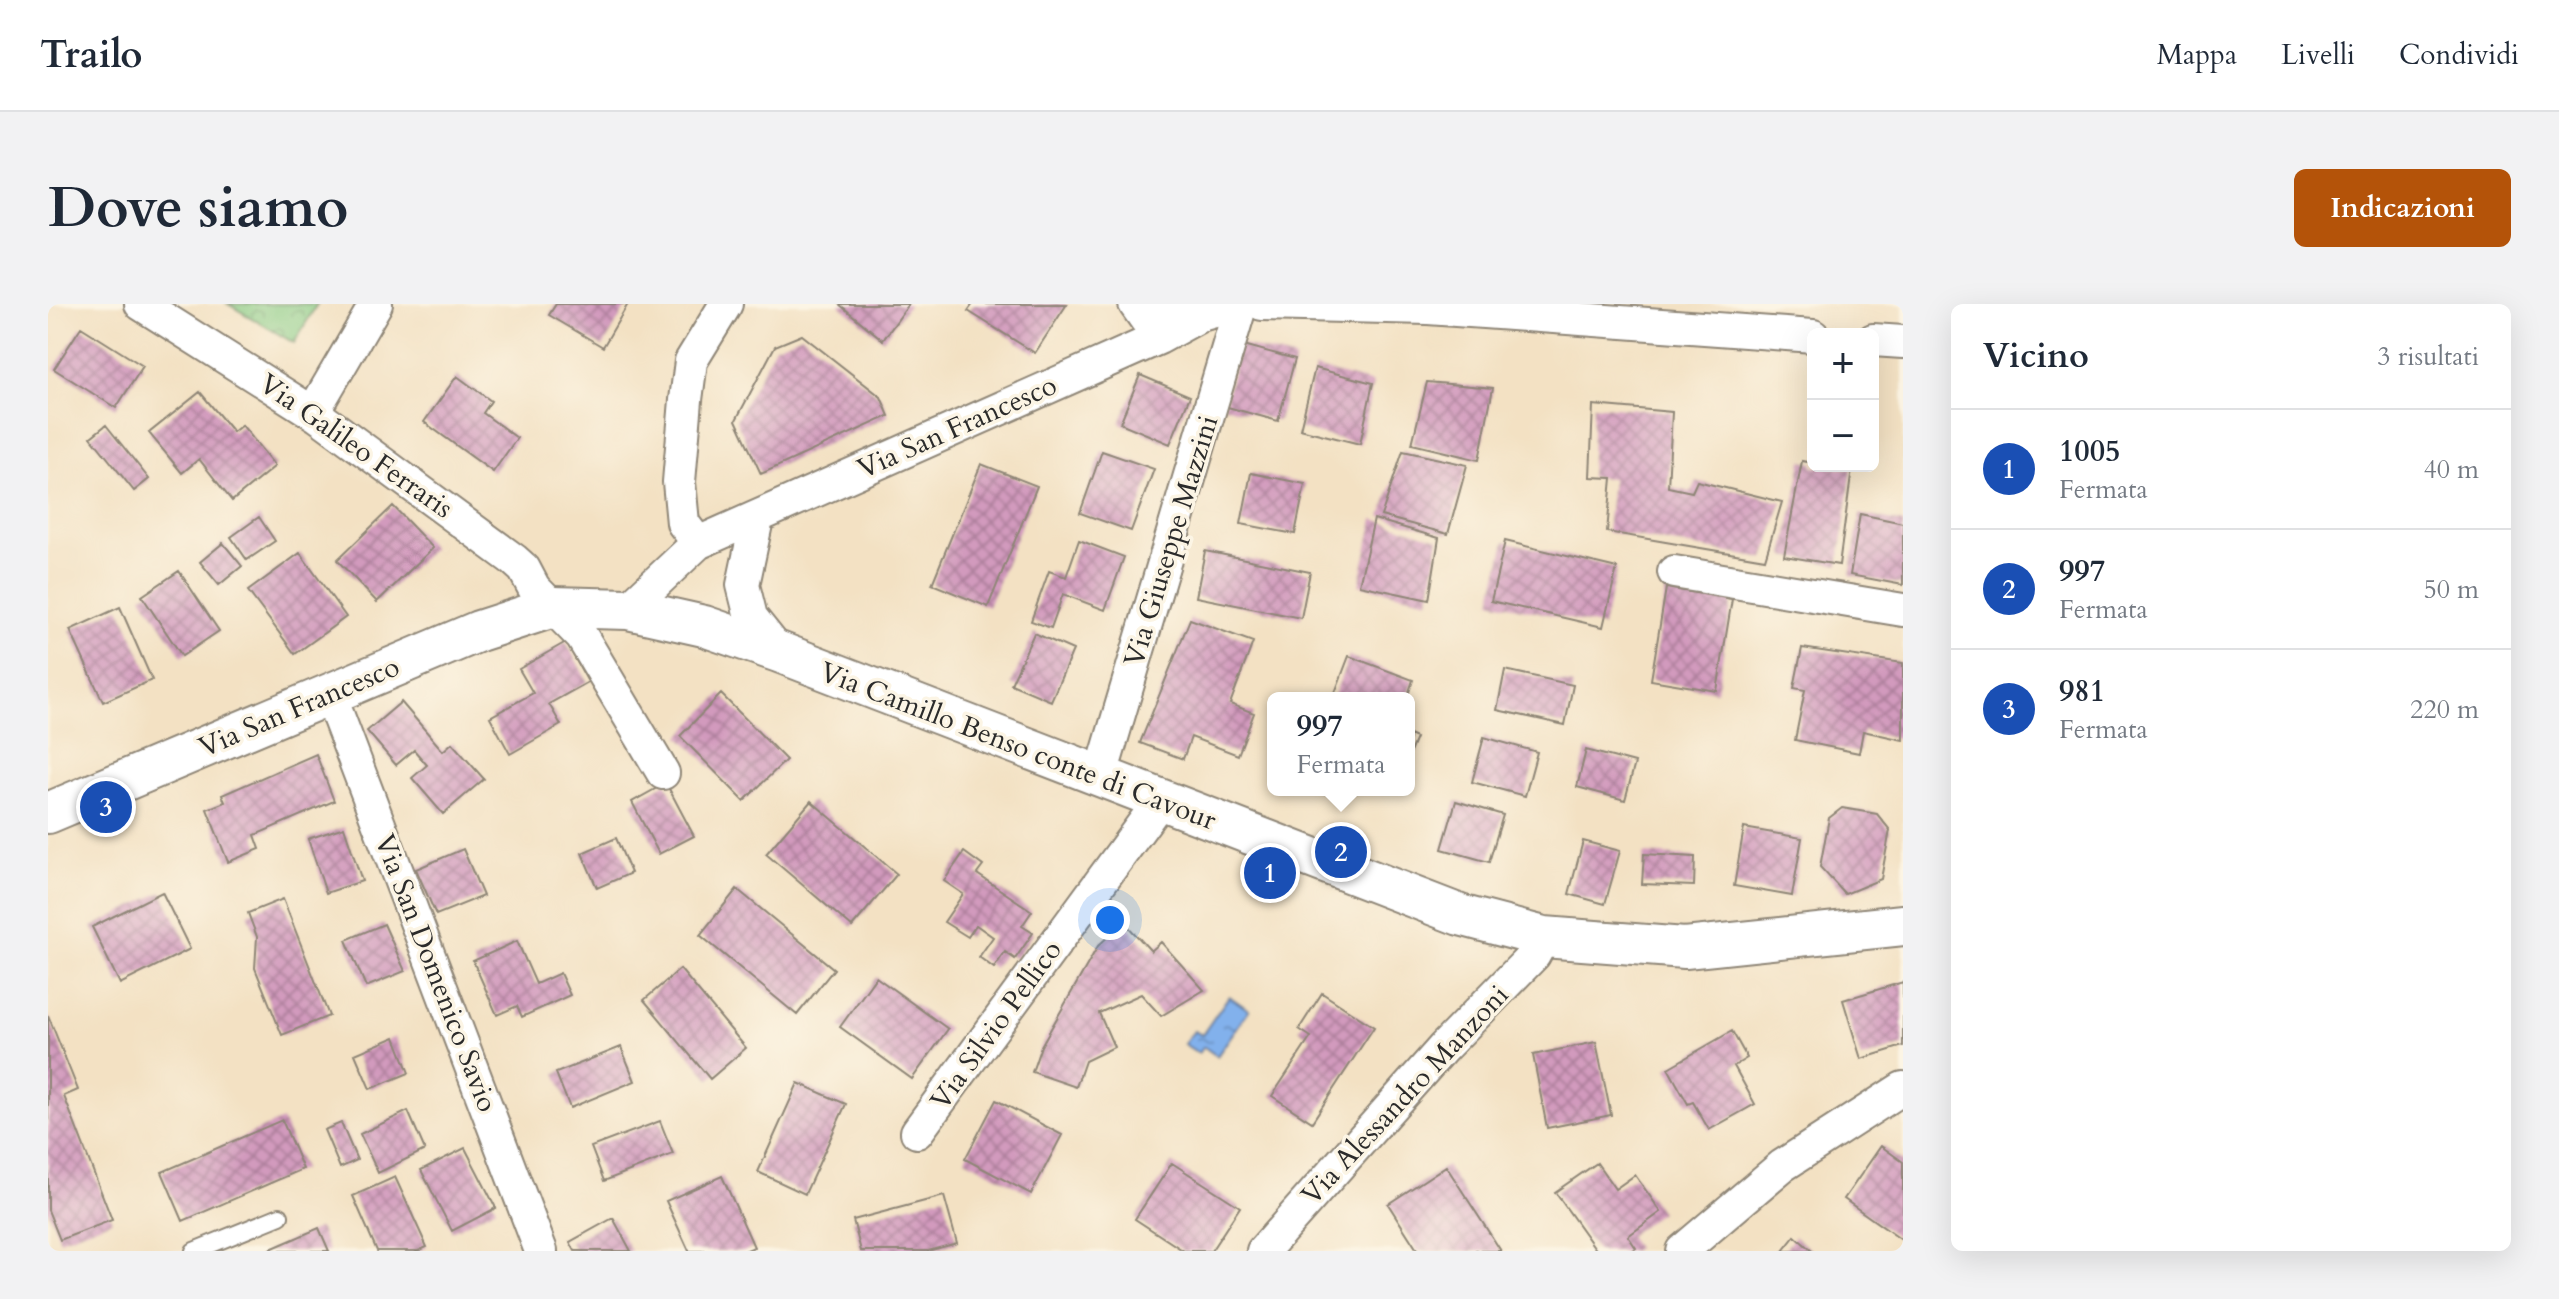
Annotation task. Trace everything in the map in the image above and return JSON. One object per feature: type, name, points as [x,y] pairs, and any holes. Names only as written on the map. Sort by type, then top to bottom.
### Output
[{"type":"street","name":"Via Galileo Ferraris","points":[[141,304],[313,412],[514,560],[524,569],[534,588],[582,637],[663,773]]},
{"type":"street","points":[[313,412],[376,304]]},
{"type":"street","points":[[628,609],[698,543],[683,523],[679,482],[686,400],[691,361],[726,304]]},
{"type":"street","points":[[1135,304],[1159,338]]},
{"type":"street","points":[[1161,304],[1201,315]]},
{"type":"street","name":"Via San Francesco","points":[[698,543],[1159,338],[1201,315],[1240,304]]},
{"type":"street","name":"Via Giuseppe Mazzini","points":[[1100,778],[1240,304]]},
{"type":"street","points":[[1262,304],[1428,306],[1727,317],[1807,335]]},
{"type":"street","points":[[1879,340],[1903,342]]},
{"type":"street","points":[[757,519],[743,585],[751,617],[779,652]]},
{"type":"street","points":[[1674,572],[1903,610]]},
{"type":"street","name":"Via San Francesco","points":[[48,813],[479,631],[553,607]]},
{"type":"street","name":"Via Camillo Benso conte di Cavour","points":[[553,607],[628,609],[704,626],[779,652],[1460,915],[1544,937],[1685,948],[1903,925]]},
{"type":"street","name":"Via San Domenico Savio","points":[[330,695],[541,1251]]},
{"type":"street","name":"Via Silvio Pellico","points":[[917,1132],[1160,801]]},
{"type":"street","name":"Via Alessandro Manzoni","points":[[1263,1251],[1444,1047],[1534,955],[1544,937]]},
{"type":"street","points":[[1682,1251],[1782,1166],[1903,1088]]},
{"type":"lane","points":[[194,1251],[280,1216]]},
{"type":"green space","points":[[228,304],[317,304],[294,343]]},
{"type":"water","points":[[1229,996],[1249,1010],[1217,1056],[1204,1047],[1198,1053],[1184,1044],[1194,1031],[1202,1035]]},
{"type":"building","points":[[556,304],[628,304],[603,347],[549,315]]},
{"type":"building","points":[[839,304],[909,304],[883,340]]},
{"type":"building","points":[[973,304],[1067,304],[1035,353],[968,311]]},
{"type":"building","points":[[81,327],[143,366],[116,408],[54,369]]},
{"type":"building","points":[[802,335],[881,397],[889,416],[761,474],[736,420],[775,346]]},
{"type":"building","points":[[1240,344],[1295,359],[1278,421],[1224,406]]},
{"type":"building","points":[[1315,368],[1373,383],[1360,444],[1300,429]]},
{"type":"building","points":[[1140,375],[1190,396],[1170,444],[1120,423]]},
{"type":"building","points":[[457,376],[491,401],[483,413],[517,438],[493,472],[424,422]]},
{"type":"building","points":[[1427,382],[1493,388],[1479,460],[1412,444]]},
{"type":"building","points":[[200,392],[233,432],[242,425],[275,466],[232,501],[199,459],[182,473],[149,433]]},
{"type":"building","points":[[1593,405],[1672,412],[1668,487],[1692,492],[1697,481],[1782,502],[1765,559],[1607,532],[1612,478],[1590,477]]},
{"type":"building","points":[[106,425],[149,479],[134,491],[91,437]]},
{"type":"building","points":[[1102,451],[1154,469],[1131,531],[1080,513]]},
{"type":"building","points":[[1403,451],[1467,465],[1448,534],[1381,516]]},
{"type":"building","points":[[1802,461],[1807,462],[1807,472],[1852,472],[1839,565],[1784,556]]},
{"type":"building","points":[[981,464],[1037,486],[988,607],[932,584]]},
{"type":"building","points":[[1251,473],[1305,484],[1295,534],[1241,524]]},
{"type":"building","points":[[393,506],[433,548],[377,602],[337,560]]},
{"type":"building","points":[[1860,514],[1903,523],[1903,585],[1850,575]]},
{"type":"building","points":[[259,517],[275,541],[247,560],[231,537]]},
{"type":"building","points":[[1374,519],[1439,538],[1429,600],[1359,585]]},
{"type":"building","points":[[1079,540],[1124,557],[1105,610],[1063,594],[1051,628],[1031,621],[1049,571],[1066,577]]},
{"type":"building","points":[[1505,541],[1617,568],[1603,627],[1491,601]]},
{"type":"building","points":[[223,543],[242,566],[219,585],[200,562]]},
{"type":"building","points":[[1205,551],[1310,572],[1301,618],[1196,597]]},
{"type":"building","points":[[300,553],[346,617],[295,654],[248,591]]},
{"type":"building","points":[[179,571],[219,631],[182,656],[142,596]]},
{"type":"building","points":[[1666,588],[1732,599],[1717,691],[1651,680]]},
{"type":"building","points":[[120,607],[152,680],[103,702],[70,630]]},
{"type":"building","points":[[1190,619],[1253,642],[1230,704],[1254,713],[1238,755],[1191,737],[1183,759],[1140,743]]},
{"type":"building","points":[[1034,633],[1073,650],[1051,701],[1011,684]]},
{"type":"building","points":[[566,642],[588,682],[549,704],[561,725],[510,754],[490,717],[533,693],[519,669]]},
{"type":"building","points":[[1802,648],[1903,663],[1903,740],[1863,731],[1859,753],[1795,740],[1805,690],[1794,688]]},
{"type":"building","points":[[1349,656],[1413,680],[1409,692],[1335,692]]},
{"type":"building","points":[[1505,670],[1573,685],[1565,725],[1497,710]]},
{"type":"building","points":[[721,694],[786,760],[744,801],[680,736]]},
{"type":"building","points":[[401,702],[443,751],[452,743],[484,779],[443,814],[412,778],[427,765],[414,750],[396,765],[367,731]]},
{"type":"building","points":[[1484,737],[1537,752],[1525,796],[1472,782]]},
{"type":"building","points":[[1586,750],[1635,763],[1625,800],[1577,787]]},
{"type":"building","points":[[316,754],[334,801],[255,835],[260,849],[228,862],[207,809],[225,802],[222,795]]},
{"type":"building","points":[[666,783],[694,836],[659,854],[632,802]]},
{"type":"building","points":[[811,801],[897,874],[852,927],[766,854]]},
{"type":"building","points":[[1456,801],[1503,815],[1489,862],[1442,849]]},
{"type":"building","points":[[1842,808],[1877,814],[1890,830],[1881,879],[1845,894],[1820,867],[1829,818]]},
{"type":"building","points":[[344,827],[362,881],[326,893],[308,839]]},
{"type":"building","points":[[1744,828],[1802,838],[1792,896],[1734,886]]},
{"type":"building","points":[[616,838],[631,873],[597,888],[582,853]]},
{"type":"building","points":[[1583,841],[1620,851],[1605,904],[1569,894]]},
{"type":"building","points":[[463,849],[483,896],[436,915],[416,869]]},
{"type":"building","points":[[964,852],[983,866],[977,874],[1032,911],[1022,926],[1033,933],[1015,959],[1005,952],[994,968],[979,957],[993,937],[976,925],[968,937],[944,922],[963,894],[944,881]]},
{"type":"building","points":[[1644,854],[1695,857],[1694,886],[1642,884]]},
{"type":"building","points":[[737,889],[834,969],[797,1015],[700,935]]},
{"type":"building","points":[[162,892],[190,949],[120,984],[92,927]]},
{"type":"building","points":[[283,899],[329,1016],[282,1035],[255,968],[257,937],[248,913]]},
{"type":"building","points":[[1124,922],[1151,951],[1161,942],[1204,990],[1161,1016],[1141,994],[1099,1013],[1114,1047],[1085,1061],[1076,1087],[1032,1072],[1041,1046],[1098,946]]},
{"type":"building","points":[[384,924],[405,971],[366,987],[346,940]]},
{"type":"building","points":[[517,941],[536,984],[560,973],[570,995],[522,1017],[517,1006],[497,1015],[473,961]]},
{"type":"building","points":[[680,969],[746,1048],[710,1079],[644,1000]]},
{"type":"building","points":[[876,977],[948,1029],[912,1079],[840,1027]]},
{"type":"building","points":[[1903,982],[1903,1046],[1861,1059],[1843,1000]]},
{"type":"building","points":[[1322,993],[1374,1027],[1312,1122],[1272,1096],[1311,1037],[1299,1029]]},
{"type":"building","points":[[48,1015],[78,1090],[64,1096],[112,1220],[60,1240],[48,1210]]},
{"type":"building","points":[[1732,1031],[1747,1058],[1734,1066],[1755,1104],[1709,1130],[1693,1102],[1688,1104],[1668,1068]]},
{"type":"building","points":[[395,1037],[409,1073],[370,1089],[355,1054]]},
{"type":"building","points":[[1596,1042],[1611,1115],[1547,1128],[1533,1055]]},
{"type":"building","points":[[621,1047],[635,1081],[570,1108],[556,1073]]},
{"type":"building","points":[[798,1083],[846,1104],[805,1194],[758,1172]]},
{"type":"building","points":[[996,1100],[1062,1135],[1031,1194],[965,1159]]},
{"type":"building","points":[[408,1111],[425,1150],[378,1173],[360,1134]]},
{"type":"building","points":[[282,1120],[303,1169],[183,1221],[162,1172]]},
{"type":"building","points":[[660,1121],[673,1154],[604,1181],[591,1147]]},
{"type":"building","points":[[341,1123],[357,1160],[340,1168],[324,1130]]},
{"type":"building","points":[[1881,1146],[1903,1162],[1903,1241],[1844,1199]]},
{"type":"building","points":[[465,1148],[496,1208],[452,1231],[421,1170]]},
{"type":"building","points":[[1172,1163],[1240,1207],[1211,1251],[1184,1251],[1135,1219]]},
{"type":"building","points":[[1597,1163],[1615,1189],[1635,1175],[1661,1212],[1628,1236],[1636,1248],[1632,1251],[1597,1251],[1555,1192]]},
{"type":"building","points":[[1446,1166],[1501,1251],[1418,1251],[1388,1204]]},
{"type":"building","points":[[722,1176],[754,1247],[745,1251],[689,1251],[666,1201]]},
{"type":"building","points":[[395,1177],[427,1247],[418,1251],[377,1251],[353,1196]]},
{"type":"building","points":[[944,1196],[957,1243],[928,1251],[861,1251],[853,1220]]},
{"type":"building","points":[[613,1218],[631,1251],[575,1251],[570,1242]]},
{"type":"building","points":[[319,1228],[329,1251],[266,1251]]},
{"type":"building","points":[[1795,1236],[1812,1251],[1783,1251]]},
{"type":"place","name":"981","points":[[106,807]]},
{"type":"place","name":"997","points":[[1341,852]]},
{"type":"place","name":"1005","points":[[1270,873]]}]
